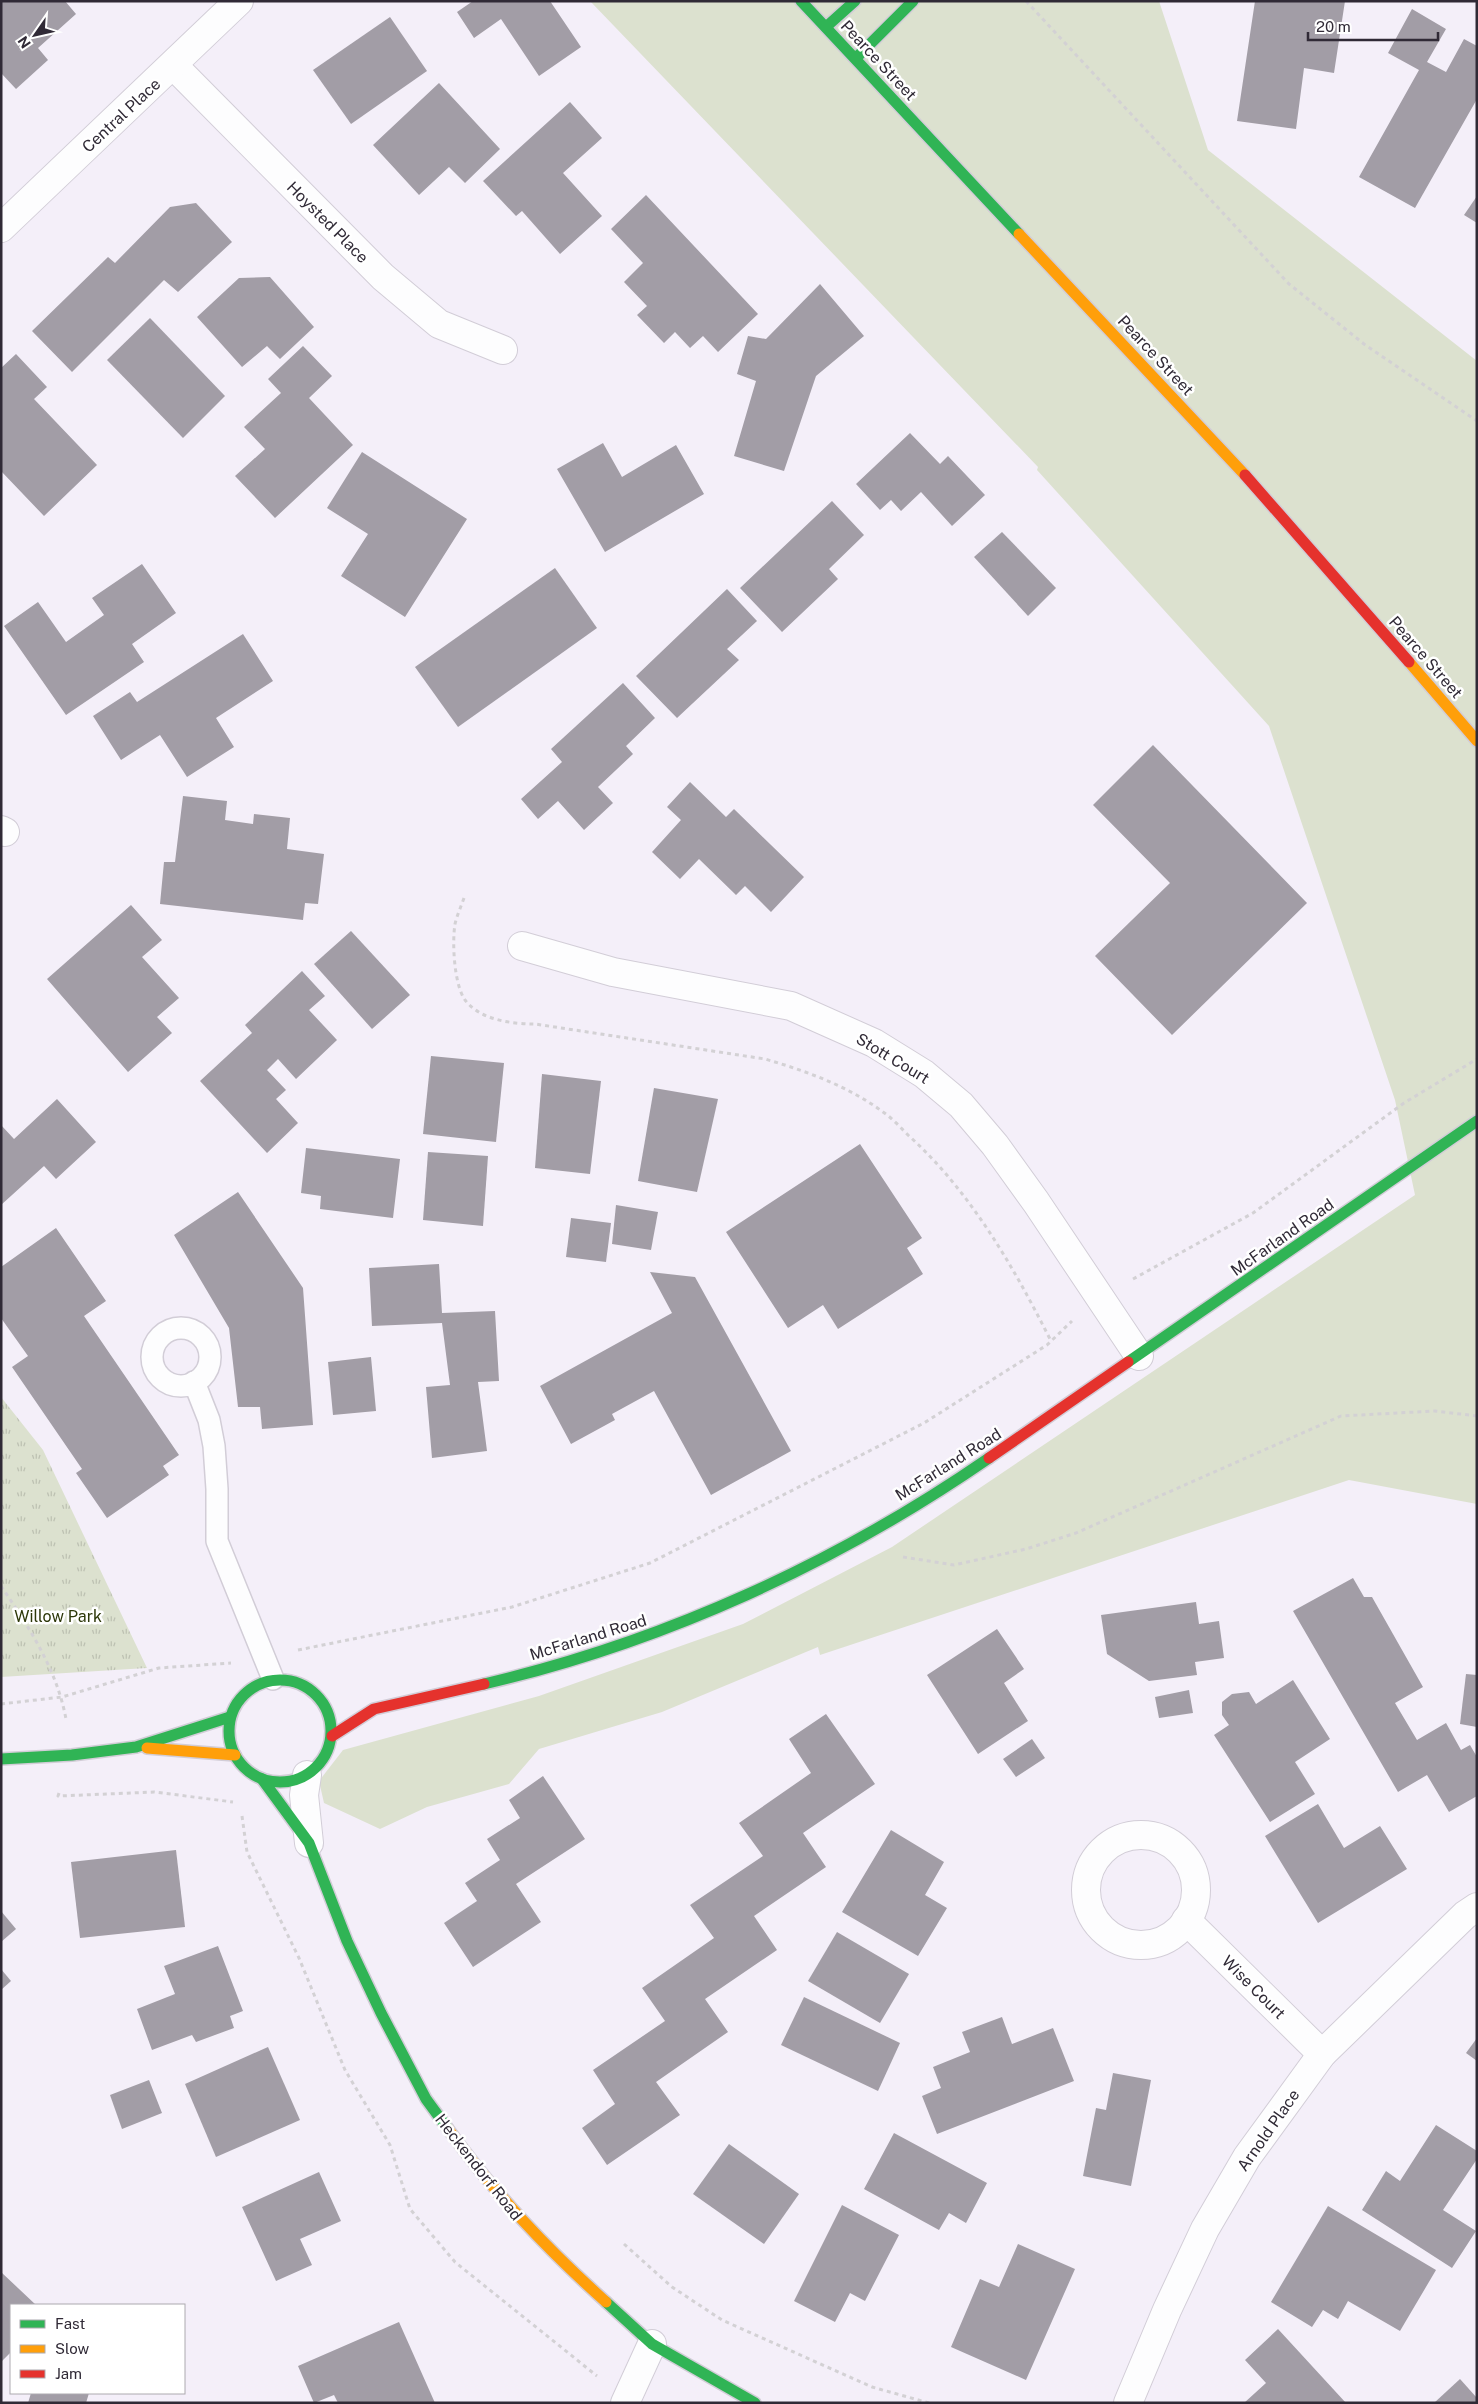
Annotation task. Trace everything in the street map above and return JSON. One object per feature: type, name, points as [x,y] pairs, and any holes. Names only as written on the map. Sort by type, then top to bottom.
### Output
[{"type":"street","name":"Central Place","points":[[1,228],[239,1]]},
{"type":"street","name":"Pearce Street","points":[[801,1],[1272,504],[1477,740]]},
{"type":"street","points":[[826,27],[855,1]]},
{"type":"street","points":[[856,58],[913,1]]},
{"type":"street","name":"Hoysted Place","points":[[173,65],[383,277],[439,324],[503,350]]},
{"type":"street","name":"Stott Court","points":[[522,946],[621,974],[791,1006],[874,1043],[924,1074],[961,1106],[995,1145],[1139,1356]]},
{"type":"street","name":"McFarland Road","points":[[332,1736],[374,1709],[518,1676],[662,1631],[774,1582],[877,1529],[974,1469],[1477,1121]]},
{"type":"street","points":[[273,1680],[296,1682],[312,1690],[320,1699],[330,1719],[332,1736],[328,1752],[320,1765],[307,1775],[293,1781],[278,1783],[262,1780],[249,1772],[231,1748],[229,1732],[230,1717],[237,1703],[247,1691],[273,1680]]},
{"type":"street","points":[[320,1699],[338,1702]]},
{"type":"street","name":"McFarland Road","points":[[356,1706],[374,1709]]},
{"type":"street","points":[[1,1759],[72,1755],[136,1747],[230,1717]]},
{"type":"street","points":[[136,1747],[236,1755]]},
{"type":"street","name":"Heckendorf Road","points":[[307,1775],[304,1795],[309,1844]]},
{"type":"street","name":"Heckendorf Road","points":[[262,1780],[309,1844],[347,1941],[381,2013],[426,2099],[473,2164],[517,2217],[580,2280],[652,2344],[755,2403]]},
{"type":"street","name":"Arnold Place","points":[[1128,2403],[1167,2310],[1205,2229],[1247,2158],[1322,2054],[1465,1915],[1477,1907]]},
{"type":"street","name":"Wise Court","points":[[1186,1920],[1322,2054]]},
{"type":"street","points":[[626,2398],[652,2344]]},
{"type":"lane","points":[[194,1382],[209,1420],[214,1446],[218,1490],[217,1541],[273,1680]]},
{"type":"path","points":[[1026,1],[1289,284],[1364,344],[1477,421]]},
{"type":"path","points":[[464,898],[455,924],[456,974],[461,992],[466,1001],[475,1009],[495,1019],[518,1024],[535,1024],[765,1058],[801,1070],[837,1086],[883,1112],[927,1152],[962,1191],[998,1246],[1051,1341]]},
{"type":"path","points":[[1,1704],[62,1697],[159,1668],[222,1665],[512,1607],[650,1563],[924,1422],[1051,1341],[1074,1319],[1129,1282],[1253,1213],[1404,1103],[1477,1059]]},
{"type":"path","points":[[877,1529],[901,1556],[954,1565],[1026,1549],[1076,1533],[1341,1416],[1435,1411],[1477,1416]]},
{"type":"path","points":[[1,1586],[44,1656],[62,1697],[72,1755],[58,1796],[154,1792],[240,1803]]},
{"type":"path","points":[[242,1812],[247,1852],[299,1958],[345,2070],[390,2145],[410,2209],[455,2262],[626,2398]]},
{"type":"path","points":[[624,2244],[672,2287],[722,2320],[872,2387],[928,2403]]},
{"type":"green space","points":[[590,1],[1159,1],[1208,150],[1477,361],[1477,1504],[1349,1480],[820,1655],[818,1647],[662,1712],[539,1749],[509,1784],[427,1807],[380,1829],[324,1803],[319,1781],[343,1750],[539,1696],[743,1624],[892,1547],[1415,1195],[1395,1100],[1269,726],[1037,470],[1038,467]]},
{"type":"green space","name":"Willow Park","points":[[1,1397],[43,1450],[147,1668],[1,1677]]},
{"type":"building","points":[[1,1],[65,1],[76,14],[38,48],[48,60],[16,89],[1,73]]},
{"type":"building","points":[[473,1],[550,1],[581,47],[539,76],[501,19],[474,38],[457,12]]},
{"type":"building","points":[[1255,1],[1345,1],[1334,73],[1304,68],[1296,129],[1237,121]]},
{"type":"building","points":[[1412,9],[1446,29],[1427,62],[1446,72],[1464,39],[1477,46],[1477,99],[1415,208],[1359,177],[1419,70],[1388,53]]},
{"type":"building","points":[[390,17],[427,71],[351,124],[313,70]]},
{"type":"building","points":[[439,83],[500,149],[465,183],[449,167],[419,195],[373,145]]},
{"type":"building","points":[[570,102],[602,138],[563,173],[602,216],[560,254],[522,211],[516,216],[483,181]]},
{"type":"building","points":[[646,195],[758,314],[718,352],[703,336],[690,348],[675,332],[664,343],[637,315],[647,306],[624,282],[643,263],[611,229]]},
{"type":"building","points":[[1477,196],[1477,223],[1464,215]]},
{"type":"building","points":[[196,203],[232,242],[178,292],[164,280],[72,372],[32,331],[108,257],[115,263],[170,207]]},
{"type":"building","points":[[270,277],[314,327],[280,359],[267,346],[242,367],[197,317],[239,278]]},
{"type":"building","points":[[820,284],[864,336],[816,376],[784,471],[734,456],[756,381],[737,374],[748,336],[766,339]]},
{"type":"building","points":[[150,318],[225,396],[183,438],[107,360]]},
{"type":"building","points":[[303,346],[332,376],[309,398],[353,445],[275,518],[235,476],[265,449],[244,427],[281,393],[268,379]]},
{"type":"building","points":[[16,354],[47,387],[34,399],[97,465],[44,516],[1,471],[1,368]]},
{"type":"building","points":[[910,433],[940,464],[948,456],[985,495],[952,526],[921,492],[901,511],[891,500],[880,510],[856,484]]},
{"type":"building","points":[[603,443],[622,477],[676,445],[704,494],[605,552],[557,469]]},
{"type":"building","points":[[362,452],[467,519],[405,617],[341,576],[368,534],[327,508]]},
{"type":"building","points":[[832,501],[864,535],[829,569],[838,579],[782,632],[740,588]]},
{"type":"building","points":[[1002,532],[1056,588],[1028,616],[974,557]]},
{"type":"building","points":[[142,564],[176,613],[132,644],[144,662],[66,715],[4,626],[38,602],[66,642],[104,615],[92,598]]},
{"type":"building","points":[[555,568],[597,628],[458,727],[415,667]]},
{"type":"building","points":[[727,589],[757,621],[727,649],[739,660],[677,718],[636,676]]},
{"type":"building","points":[[243,634],[273,681],[216,718],[234,747],[187,777],[160,735],[121,760],[93,716],[130,692],[137,702]]},
{"type":"building","points":[[623,683],[655,718],[626,746],[633,754],[598,787],[613,803],[584,830],[558,801],[538,819],[521,799],[562,762],[551,749]]},
{"type":"building","points":[[1153,745],[1307,903],[1172,1035],[1095,956],[1170,883],[1093,805]]},
{"type":"building","points":[[690,782],[726,817],[734,809],[804,877],[771,912],[745,886],[736,895],[699,859],[680,879],[652,852],[681,820],[667,807]]},
{"type":"building","points":[[183,796],[227,801],[225,820],[253,824],[254,814],[290,818],[287,849],[324,854],[318,904],[305,903],[303,920],[160,904],[164,862],[175,862]]},
{"type":"building","points":[[131,905],[162,940],[142,957],[179,998],[157,1017],[172,1033],[128,1072],[47,979]]},
{"type":"building","points":[[351,931],[410,995],[372,1029],[314,964]]},
{"type":"building","points":[[302,971],[325,996],[309,1010],[337,1040],[296,1079],[278,1059],[267,1070],[286,1090],[276,1099],[298,1123],[267,1153],[200,1081],[252,1033],[245,1025]]},
{"type":"building","points":[[431,1056],[504,1063],[496,1142],[423,1134]]},
{"type":"building","points":[[542,1074],[601,1081],[590,1174],[535,1168]]},
{"type":"building","points":[[654,1088],[718,1099],[697,1192],[638,1181]]},
{"type":"building","points":[[57,1099],[96,1142],[56,1179],[44,1166],[1,1205],[1,1125],[14,1139]]},
{"type":"building","points":[[860,1144],[922,1238],[907,1248],[923,1274],[838,1329],[823,1305],[788,1328],[726,1232]]},
{"type":"building","points":[[306,1148],[400,1159],[393,1218],[320,1209],[321,1196],[301,1193]]},
{"type":"building","points":[[428,1152],[488,1156],[483,1226],[423,1220]]},
{"type":"building","points":[[238,1192],[303,1288],[313,1425],[262,1429],[260,1407],[238,1407],[229,1328],[174,1235]]},
{"type":"building","points":[[616,1205],[658,1212],[651,1250],[612,1244]]},
{"type":"building","points":[[571,1218],[611,1223],[606,1262],[566,1257]]},
{"type":"building","points":[[56,1228],[106,1301],[84,1316],[179,1455],[163,1466],[169,1475],[107,1518],[76,1473],[82,1469],[12,1367],[28,1356],[1,1318],[1,1267]]},
{"type":"building","points":[[439,1264],[442,1313],[495,1311],[499,1381],[478,1382],[487,1451],[432,1458],[426,1387],[450,1385],[442,1323],[372,1326],[369,1268]]},
{"type":"building","points":[[650,1272],[695,1277],[791,1451],[711,1495],[654,1391],[612,1414],[615,1420],[571,1444],[540,1386],[672,1313]]},
{"type":"building","points":[[371,1357],[376,1411],[333,1415],[328,1362]]},
{"type":"building","points":[[1353,1578],[1364,1597],[1372,1597],[1423,1687],[1395,1703],[1417,1740],[1446,1723],[1461,1750],[1470,1745],[1477,1757],[1477,1796],[1449,1812],[1427,1775],[1398,1792],[1293,1611]]},
{"type":"building","points":[[1196,1602],[1199,1624],[1219,1621],[1224,1658],[1195,1662],[1197,1675],[1149,1681],[1107,1654],[1101,1615]]},
{"type":"building","points":[[997,1629],[1024,1669],[1004,1683],[1028,1721],[978,1754],[927,1675]]},
{"type":"building","points":[[1466,1674],[1477,1675],[1477,1727],[1460,1724]]},
{"type":"building","points":[[1293,1680],[1330,1739],[1295,1762],[1315,1794],[1270,1822],[1214,1735],[1229,1725],[1222,1715],[1222,1702],[1232,1694],[1249,1692],[1256,1704]]},
{"type":"building","points":[[1189,1690],[1193,1713],[1159,1718],[1155,1697]]},
{"type":"building","points":[[826,1714],[875,1784],[803,1833],[826,1867],[754,1916],[777,1950],[705,1999],[728,2032],[656,2082],[680,2115],[607,2165],[582,2128],[615,2104],[593,2070],[665,2021],[642,1988],[714,1938],[690,1905],[763,1856],[739,1823],[811,1773],[789,1739]]},
{"type":"building","points":[[1032,1739],[1045,1758],[1016,1777],[1003,1759]]},
{"type":"building","points":[[543,1776],[585,1839],[516,1884],[541,1922],[473,1967],[444,1923],[477,1901],[465,1883],[500,1860],[487,1839],[520,1818],[509,1800]]},
{"type":"building","points":[[1318,1804],[1344,1848],[1380,1826],[1407,1869],[1318,1923],[1265,1836]]},
{"type":"building","points":[[891,1830],[944,1862],[925,1895],[947,1908],[918,1956],[842,1912]]},
{"type":"building","points":[[176,1850],[185,1927],[80,1938],[71,1862]]},
{"type":"building","points":[[1,1911],[16,1929],[1,1942]]},
{"type":"building","points":[[837,1932],[909,1974],[880,2023],[808,1981]]},
{"type":"building","points":[[218,1946],[243,2011],[230,2016],[234,2028],[196,2042],[192,2035],[152,2050],[137,2009],[175,1994],[164,1966]]},
{"type":"building","points":[[1,1969],[11,1981],[1,1990]]},
{"type":"building","points":[[804,1997],[900,2043],[878,2091],[781,2045]]},
{"type":"building","points":[[1002,2017],[1012,2044],[1053,2028],[1074,2081],[937,2134],[922,2096],[941,2088],[933,2067],[970,2052],[962,2032]]},
{"type":"building","points":[[1477,2038],[1477,2061],[1466,2053]]},
{"type":"building","points":[[268,2047],[300,2120],[216,2157],[185,2084]]},
{"type":"building","points":[[1113,2073],[1151,2080],[1131,2186],[1083,2176],[1096,2108],[1106,2110]]},
{"type":"building","points":[[149,2080],[162,2113],[122,2129],[110,2095]]},
{"type":"building","points":[[1436,2125],[1477,2151],[1477,2159],[1443,2210],[1476,2231],[1452,2268],[1362,2210],[1386,2171],[1400,2181]]},
{"type":"building","points":[[894,2133],[987,2183],[966,2223],[949,2213],[939,2230],[864,2189]]},
{"type":"building","points":[[729,2144],[799,2194],[764,2244],[693,2194]]},
{"type":"building","points":[[319,2172],[341,2221],[300,2239],[312,2265],[276,2281],[242,2207]]},
{"type":"building","points":[[842,2205],[899,2235],[865,2301],[850,2293],[835,2322],[794,2301]]},
{"type":"building","points":[[1328,2206],[1436,2270],[1400,2331],[1348,2301],[1338,2319],[1323,2310],[1312,2327],[1271,2302]]},
{"type":"building","points":[[1018,2244],[1075,2269],[1026,2380],[951,2347],[980,2279],[999,2287]]},
{"type":"building","points":[[1,2272],[35,2304],[10,2304],[10,2353],[1,2362]]},
{"type":"building","points":[[399,2322],[435,2403],[338,2403],[334,2395],[314,2403],[298,2366]]},
{"type":"building","points":[[1278,2329],[1346,2403],[1244,2403],[1266,2383],[1245,2360]]},
{"type":"building","points":[[1460,2379],[1477,2398],[1477,2403],[1434,2403]]},
{"type":"building","points":[[31,2394],[89,2394],[86,2403],[28,2403]]},
{"type":"traffic: fast","points":[[801,1],[1019,234]]},
{"type":"traffic: fast","points":[[826,27],[855,1]]},
{"type":"traffic: fast","points":[[856,58],[913,1]]},
{"type":"traffic: fast","points":[[1128,1362],[1477,1121]]},
{"type":"traffic: fast","points":[[484,1684],[551,1667],[617,1646],[683,1622],[747,1595],[810,1565],[871,1532],[989,1458]]},
{"type":"traffic: fast","points":[[280,1680],[290,1681],[309,1688],[323,1702],[330,1721],[331,1731],[330,1741],[323,1760],[309,1774],[290,1781],[280,1782],[270,1781],[251,1774],[237,1760],[230,1741],[229,1731],[230,1721],[237,1702],[251,1688],[270,1681],[280,1680]]},
{"type":"traffic: fast","points":[[1,1759],[72,1755],[136,1747],[230,1717]]},
{"type":"traffic: fast","points":[[262,1779],[309,1843],[347,1941],[381,2013],[426,2099],[448,2129]]},
{"type":"traffic: fast","points":[[606,2302],[652,2344],[755,2403]]},
{"type":"traffic: slow","points":[[1019,234],[1245,475]]},
{"type":"traffic: slow","points":[[1409,662],[1477,741]]},
{"type":"traffic: slow","points":[[147,1748],[235,1755]]},
{"type":"traffic: slow","points":[[448,2129],[503,2199],[606,2302]]},
{"type":"traffic: jam","points":[[1245,475],[1409,662]]},
{"type":"traffic: jam","points":[[989,1458],[1128,1362]]},
{"type":"traffic: jam","points":[[332,1736],[374,1709],[484,1684]]}]
